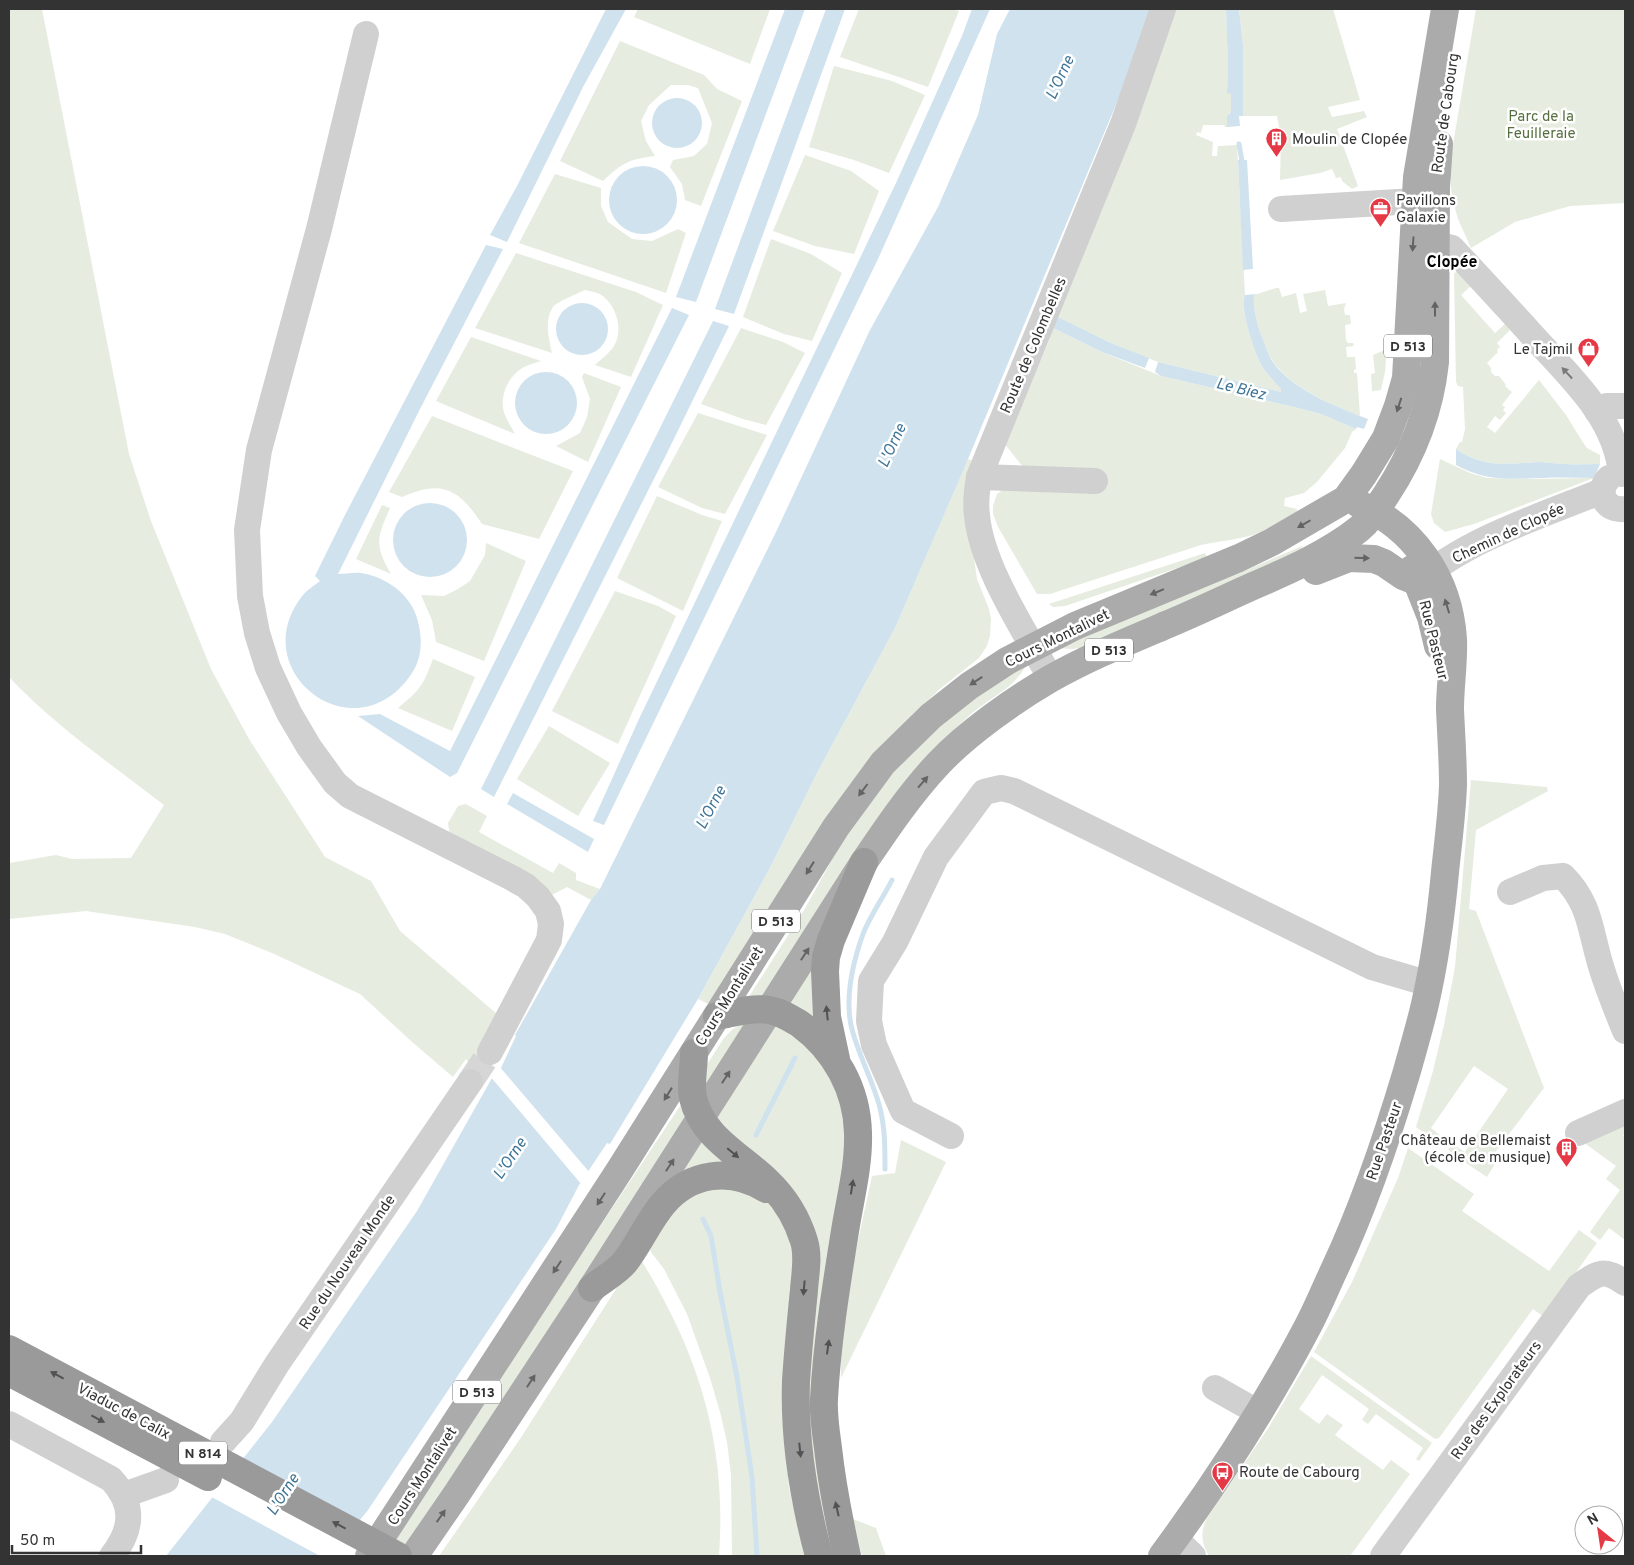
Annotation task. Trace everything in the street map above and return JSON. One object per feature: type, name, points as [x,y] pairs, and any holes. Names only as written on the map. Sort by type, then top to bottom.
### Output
[{"type":"highway","points":[[847,1556],[834,1495],[823,1403],[827,1358],[856,1167],[858,1134],[856,1112],[850,1088],[836,1060],[827,1017],[825,971],[826,957],[831,940],[864,862]]},
{"type":"highway","points":[[717,1016],[744,1010],[769,1010],[781,1013],[810,1032],[836,1060]]},
{"type":"highway","points":[[694,1053],[692,1090],[700,1118],[716,1139],[776,1190],[789,1207],[800,1228],[805,1244],[806,1256],[796,1403],[802,1476],[818,1556]]},
{"type":"highway","points":[[592,1288],[624,1264],[664,1202],[685,1186],[707,1176],[729,1175],[764,1187],[782,1202],[800,1228]]},
{"type":"highway","name":"Viaduc de Calix","points":[[9,1350],[398,1556]]},
{"type":"highway","name":"Viaduc de Calix","points":[[9,1372],[358,1556]]},
{"type":"main road","name":"Route de Cabourg","points":[[1346,498],[1364,474],[1386,438],[1403,390],[1408,364],[1417,178],[1444,9]]},
{"type":"main road","name":"Route de Cabourg","points":[[1368,520],[1405,465],[1424,422],[1433,381],[1435,362],[1436,187],[1441,128],[1460,9]]},
{"type":"main road","points":[[1405,465],[1403,480],[1404,515],[1417,547]]},
{"type":"main road","name":"Rue Pasteur","points":[[1346,498],[1413,571],[1425,575]]},
{"type":"main road","name":"Cours Montalivet","points":[[369,1556],[619,1171],[836,827],[883,763],[924,723],[969,686],[1007,660],[1090,619],[1239,558],[1272,542],[1346,498]]},
{"type":"main road","name":"Rue Pasteur","points":[[1176,1551],[1259,1413],[1310,1323],[1358,1215],[1391,1125],[1425,1007],[1430,982],[1442,907],[1452,807],[1453,764],[1450,706],[1425,575],[1417,547],[1398,526],[1368,520]]},
{"type":"main road","name":"D 513","points":[[414,1556],[592,1288],[864,862],[892,820],[940,762],[995,716],[1022,696],[1051,679],[1099,654],[1280,574],[1327,549],[1368,520]]},
{"type":"main road","points":[[1168,624],[1188,621],[1349,558],[1374,559],[1384,563],[1403,576],[1425,575]]},
{"type":"street","name":"Route de Colombelles","points":[[1051,679],[994,573],[980,532],[976,499],[979,477],[1123,124],[1163,9]]},
{"type":"street","points":[[366,34],[319,229],[259,450],[247,530],[250,596],[257,633],[268,668],[289,714],[309,747],[335,782],[350,796],[526,886],[538,897],[548,911],[551,924],[549,940],[490,1052]]},
{"type":"street","points":[[1281,209],[1415,201]]},
{"type":"street","points":[[1435,244],[1452,248],[1579,386],[1598,411],[1620,443],[1616,480],[1603,498],[1612,508],[1625,509]]},
{"type":"street","points":[[1598,411],[1607,406],[1625,406]]},
{"type":"street","points":[[979,477],[1095,481]]},
{"type":"street","name":"Chemin de Clopée","points":[[1425,575],[1462,552],[1509,528],[1616,480]]},
{"type":"street","points":[[951,1136],[903,1111],[874,1045],[868,1021],[871,980],[895,942],[936,857],[984,792],[1001,788],[1014,791],[1372,967],[1416,980],[1430,982]]},
{"type":"street","points":[[1510,892],[1543,878],[1563,876],[1575,888],[1585,907],[1610,994],[1625,1032]]},
{"type":"street","name":"Rue du Nouveau Monde","points":[[223,1442],[242,1421],[277,1364],[470,1082]]},
{"type":"street","points":[[1578,1133],[1625,1112]]},
{"type":"street","name":"Rue des Explorateurs","points":[[1383,1556],[1579,1286],[1602,1273],[1613,1274],[1625,1283]]},
{"type":"street","points":[[1215,1388],[1259,1413]]},
{"type":"street","points":[[9,1424],[111,1479],[124,1495],[128,1506],[127,1531],[112,1556]]},
{"type":"street","points":[[124,1495],[166,1480]]},
{"type":"green space","points":[[9,9],[42,9],[129,454],[151,521],[211,669],[249,739],[325,857],[371,881],[400,931],[497,1014],[485,1044],[472,1066],[466,1059],[453,1077],[360,994],[272,953],[225,934],[195,927],[86,911],[9,919],[9,863],[56,855],[72,859],[131,858],[164,805],[64,728],[9,677]]},
{"type":"green space","points":[[638,9],[770,9],[750,64],[634,17]]},
{"type":"green space","points":[[859,9],[951,9],[959,11],[928,87],[840,57]]},
{"type":"green space","points":[[1173,9],[1226,9],[1227,93],[1231,93],[1231,112],[1227,116],[1227,127],[1224,125],[1203,125],[1201,133],[1197,132],[1196,135],[1213,142],[1212,156],[1217,156],[1218,146],[1237,145],[1245,295],[1244,310],[1252,343],[1260,362],[1265,371],[1281,389],[1281,392],[1158,362],[1111,343],[1056,316]]},
{"type":"green space","points":[[1239,9],[1333,9],[1360,100],[1328,107],[1332,117],[1364,111],[1367,117],[1337,129],[1358,186],[1352,189],[1342,181],[1341,177],[1336,178],[1332,169],[1280,180],[1281,139],[1277,116],[1243,116],[1243,45]]},
{"type":"green space","name":"Parc de la Feuilleraie","points":[[1476,9],[1625,9],[1625,203],[1570,206],[1515,222],[1471,248],[1458,219],[1452,197],[1450,174],[1452,150]]},
{"type":"green space","points":[[620,41],[704,75],[717,89],[742,101],[701,206],[685,200],[682,184],[670,167],[673,160],[694,156],[707,144],[712,123],[698,88],[688,85],[671,85],[649,105],[641,121],[646,141],[655,156],[626,163],[603,181],[560,161]]},
{"type":"green space","points":[[834,66],[892,81],[925,95],[889,173],[854,160],[809,147]]},
{"type":"green space","points":[[805,155],[851,171],[879,191],[854,254],[815,246],[773,231]]},
{"type":"green space","points":[[555,174],[601,188],[601,206],[608,222],[632,239],[652,241],[678,229],[686,233],[666,293],[519,243]]},
{"type":"green space","points":[[771,239],[811,254],[842,273],[812,341],[784,334],[743,317]]},
{"type":"green space","points":[[516,253],[636,292],[663,305],[631,377],[595,365],[612,349],[618,335],[615,312],[606,299],[597,293],[585,290],[553,307],[548,324],[552,353],[475,328]]},
{"type":"green space","points":[[1456,272],[1471,286],[1461,295],[1495,333],[1505,324],[1510,330],[1497,343],[1500,347],[1497,350],[1498,352],[1487,363],[1491,368],[1491,372],[1495,376],[1499,376],[1505,386],[1512,392],[1502,405],[1505,407],[1503,410],[1506,413],[1500,420],[1495,416],[1487,427],[1495,433],[1539,380],[1566,415],[1587,448],[1600,455],[1600,464],[1495,463],[1476,459],[1456,449],[1460,442],[1462,442],[1465,429],[1463,387],[1458,386],[1456,382],[1454,274]]},
{"type":"green space","points":[[1279,288],[1282,297],[1296,293],[1300,313],[1307,311],[1303,294],[1325,290],[1328,306],[1346,303],[1345,315],[1350,315],[1351,324],[1345,325],[1346,340],[1348,343],[1353,343],[1354,346],[1346,347],[1347,357],[1355,357],[1356,369],[1354,373],[1357,373],[1360,416],[1336,407],[1298,386],[1278,368],[1271,358],[1257,322],[1254,295]]},
{"type":"green space","points":[[1051,327],[1102,352],[1161,376],[1321,414],[1356,429],[1352,432],[1345,448],[1317,482],[1304,493],[1285,498],[1284,506],[1297,509],[1297,512],[1270,528],[1247,536],[1201,545],[1050,594],[1037,594],[998,527],[993,514],[993,506],[997,494],[1004,489],[1023,467],[1004,443],[1049,341]]},
{"type":"green space","points":[[741,328],[783,342],[805,353],[766,425],[701,404]]},
{"type":"green space","points":[[471,337],[541,361],[528,365],[515,374],[504,392],[504,413],[515,434],[436,401]]},
{"type":"green space","points":[[1387,349],[1381,390],[1372,391],[1371,374],[1375,373],[1373,355]]},
{"type":"green space","points":[[584,373],[621,387],[588,462],[556,446],[580,433],[587,417],[590,399],[582,377]]},
{"type":"green space","points":[[698,413],[767,435],[725,514],[702,508],[658,487]]},
{"type":"green space","points":[[432,416],[573,471],[539,539],[482,524],[474,512],[457,495],[439,488],[428,489],[402,497],[389,492]]},
{"type":"green space","points":[[968,459],[976,462],[970,530],[977,579],[991,619],[990,636],[987,646],[979,658],[941,688],[908,719],[713,1006],[698,999],[771,866],[817,773],[895,628]]},
{"type":"green space","points":[[1440,459],[1470,473],[1487,478],[1594,478],[1474,524],[1445,532],[1434,523],[1431,514]]},
{"type":"green space","points":[[657,496],[702,515],[722,521],[683,611],[617,578]]},
{"type":"green space","points":[[382,505],[390,508],[382,527],[379,541],[382,555],[391,574],[356,559]]},
{"type":"green space","points":[[486,543],[526,561],[484,661],[436,642],[432,620],[421,595],[444,596],[470,581],[485,555]]},
{"type":"green space","points":[[1302,546],[1302,554],[1087,647],[1072,649],[1056,648],[1168,598],[1235,575]]},
{"type":"green space","points":[[1205,553],[1207,558],[1065,606],[1053,607],[1049,604]]},
{"type":"green space","points":[[615,591],[658,606],[676,616],[618,744],[552,711]]},
{"type":"green space","points":[[1030,658],[1015,680],[951,733],[764,1004],[743,1006],[803,912],[859,811],[917,742]]},
{"type":"green space","points":[[433,659],[475,677],[452,731],[398,708],[420,687]]},
{"type":"green space","points":[[549,726],[610,763],[578,816],[517,779]]},
{"type":"green space","points":[[1471,780],[1547,787],[1548,791],[1476,830],[1469,909],[1476,911],[1544,1088],[1493,1155],[1498,1159],[1487,1177],[1448,1149],[1454,1145],[1465,1152],[1508,1089],[1474,1066],[1431,1128],[1441,1136],[1440,1141],[1434,1141],[1416,1127],[1433,1071],[1455,967]]},
{"type":"green space","points":[[466,804],[487,816],[479,832],[553,873],[559,863],[576,873],[576,880],[600,889],[591,900],[567,887],[548,897],[450,836],[448,823],[458,806]]},
{"type":"green space","points":[[834,926],[825,1027],[786,1002]]},
{"type":"green space","points":[[774,1021],[808,1038],[851,1117],[825,1315],[841,1556],[824,1556],[802,1421],[814,1263],[711,1124]]},
{"type":"green space","points":[[747,1022],[702,1102],[699,1077],[724,1038],[733,1029]]},
{"type":"green space","points":[[686,1097],[692,1117],[405,1556],[381,1556]]},
{"type":"green space","points":[[1625,1125],[1625,1134],[1623,1135],[1625,1139],[1625,1240],[1609,1228],[1600,1240],[1590,1232],[1620,1190],[1606,1179],[1616,1166],[1583,1142]]},
{"type":"green space","points":[[703,1134],[739,1166],[679,1177]]},
{"type":"green space","points":[[901,1140],[946,1162],[841,1378],[841,1319],[872,1176],[895,1173]]},
{"type":"green space","points":[[1408,1148],[1474,1194],[1462,1211],[1549,1271],[1579,1230],[1597,1243],[1544,1317],[1533,1309],[1439,1438],[1435,1439],[1314,1352],[1352,1282],[1398,1178]]},
{"type":"green space","points":[[693,1189],[753,1189],[780,1210],[793,1252],[793,1296],[782,1400],[789,1488],[805,1556],[732,1556],[731,1475],[727,1442],[720,1412],[687,1314],[664,1269],[651,1252],[650,1247],[665,1212]]},
{"type":"green space","points":[[640,1258],[661,1294],[678,1329],[705,1401],[713,1437],[718,1475],[720,1515],[719,1556],[439,1556],[520,1439],[625,1275]]},
{"type":"green space","points":[[1311,1356],[1432,1443],[1419,1461],[1416,1459],[1423,1448],[1376,1414],[1368,1424],[1362,1420],[1369,1409],[1322,1375],[1299,1409],[1319,1424],[1327,1414],[1343,1425],[1335,1435],[1383,1470],[1391,1460],[1410,1474],[1350,1556],[1209,1556],[1204,1547],[1202,1537],[1207,1518],[1269,1427]]},
{"type":"green space","points":[[853,1519],[876,1528],[886,1556],[862,1556]]},
{"type":"water","points":[[606,9],[626,9],[583,87],[507,242],[490,235],[517,186]]},
{"type":"water","points":[[785,9],[805,9],[696,302],[676,297]]},
{"type":"water","points":[[826,9],[845,9],[734,314],[715,309]]},
{"type":"water","points":[[972,9],[990,9],[878,259],[604,825],[593,821],[639,719],[896,183],[962,36]]},
{"type":"water","name":"L'Orne","points":[[1010,9],[1151,9],[1125,83],[963,471],[895,628],[817,773],[771,866],[698,999],[610,1144],[607,1143],[579,1185],[556,1229],[368,1510],[331,1556],[166,1556],[272,1422],[417,1211],[492,1078],[501,1068],[515,1035],[591,900],[600,889],[776,532],[870,330],[938,207],[978,115],[997,34]]},
{"type":"water","points":[[1226,9],[1239,9],[1243,45],[1243,116],[1239,116],[1240,126],[1227,127],[1227,116],[1231,112],[1231,94],[1227,93]]},
{"type":"water","points":[[677,98],[686,100],[697,109],[702,123],[700,132],[691,143],[677,148],[668,146],[657,137],[652,123],[654,114],[663,103]]},
{"type":"water","points":[[1238,160],[1247,160],[1253,269],[1243,270]]},
{"type":"water","points":[[643,166],[656,169],[667,176],[674,187],[677,200],[674,213],[667,224],[656,231],[643,234],[630,231],[619,224],[612,213],[609,200],[612,187],[619,176],[630,169]]},
{"type":"water","points":[[486,245],[503,249],[420,409],[338,574],[358,573],[384,580],[409,601],[416,615],[420,632],[419,658],[412,673],[389,697],[363,707],[337,706],[314,694],[296,675],[286,651],[288,624],[303,595],[320,581],[315,576],[346,513]]},
{"type":"water","points":[[1257,294],[1254,295],[1254,300],[1258,327],[1271,359],[1289,379],[1301,388],[1329,403],[1368,419],[1364,429],[1357,427],[1356,429],[1321,414],[1161,376],[1155,372],[1158,362],[1281,392],[1281,389],[1265,371],[1260,362],[1252,343],[1246,320],[1244,310],[1245,295]]},
{"type":"water","points":[[582,303],[592,305],[600,311],[606,319],[608,329],[606,339],[600,347],[592,353],[582,355],[572,353],[564,347],[558,339],[556,329],[558,319],[564,311],[572,305]]},
{"type":"water","points":[[672,308],[689,315],[457,773],[450,777],[358,716],[380,714],[450,751]]},
{"type":"water","points":[[1056,316],[1111,343],[1149,358],[1145,368],[1102,352],[1051,327]]},
{"type":"water","points":[[713,321],[729,326],[494,797],[481,789]]},
{"type":"water","points":[[546,372],[563,377],[568,381],[572,386],[577,403],[572,420],[568,425],[563,429],[546,434],[529,429],[524,425],[520,420],[515,403],[520,386],[524,381],[529,377]]},
{"type":"water","points":[[1456,449],[1476,459],[1495,463],[1600,464],[1594,478],[1520,479],[1489,477],[1456,465]]},
{"type":"water","points":[[430,503],[451,509],[461,519],[467,540],[461,561],[451,571],[430,577],[409,571],[399,561],[393,540],[399,519],[409,509]]},
{"type":"water","points":[[513,793],[594,839],[588,852],[507,804]]},
{"type":"pier","points":[[499,1066],[590,1173],[582,1185],[490,1076]]},
{"type":"pier","points":[[239,1460],[360,1524],[335,1556],[320,1556],[210,1496]]},
{"type":"waterway","name":"Le Biez","points":[[1239,144],[1243,167]]},
{"type":"waterway","points":[[885,1169],[882,1116],[857,1046],[851,1025],[849,1002],[853,967],[863,934],[892,880]]},
{"type":"waterway","points":[[756,1135],[795,1058]]},
{"type":"waterway","points":[[703,1219],[711,1236],[737,1377],[752,1477],[757,1556]]},
{"type":"tunnel","points":[[470,1082],[490,1052]]},
{"type":"place","name":"Moulin de Clopée","points":[[1276,158]]},
{"type":"place","name":"Pavillons Galaxie","points":[[1380,228]]},
{"type":"place","name":"Le Tajmil","points":[[1589,368]]},
{"type":"place","name":"Château de Bellemaist (école de musique)","points":[[1567,1168]]},
{"type":"place","name":"Route de Cabourg","points":[[1223,1491]]},
{"type":"district","name":"Clopée","points":[[1452,261]]}]
